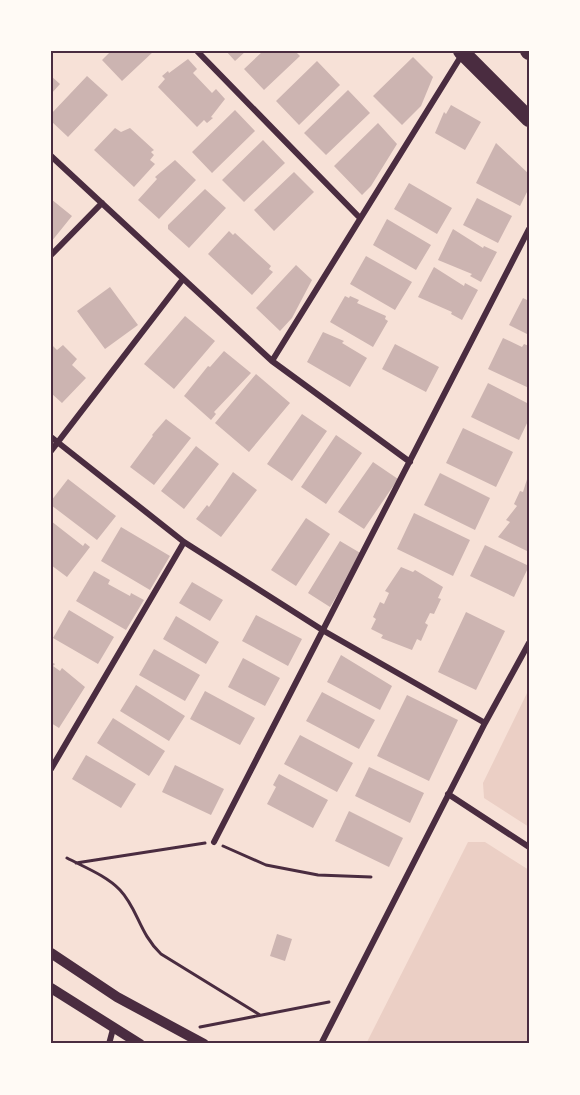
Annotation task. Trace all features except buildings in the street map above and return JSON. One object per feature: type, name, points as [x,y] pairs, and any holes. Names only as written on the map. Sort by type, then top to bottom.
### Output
[{"type":"highway","points":[[462,52],[529,119]]},
{"type":"street","points":[[197,51],[360,218]]},
{"type":"street","points":[[272,361],[462,52]]},
{"type":"street","points":[[51,156],[272,361],[410,462]]},
{"type":"street","points":[[51,255],[102,203]]},
{"type":"street","points":[[214,842],[529,230]]},
{"type":"street","points":[[51,451],[183,279]]},
{"type":"street","points":[[51,437],[184,542],[324,631],[484,723]]},
{"type":"street","points":[[51,769],[184,542]]},
{"type":"street","points":[[321,1044],[484,723],[529,643]]},
{"type":"street","points":[[51,751],[58,756]]},
{"type":"street","points":[[448,794],[529,848]]},
{"type":"street","points":[[51,953],[117,997],[204,1044]]},
{"type":"street","points":[[51,988],[140,1044]]},
{"type":"street","points":[[109,1044],[113,1029]]},
{"type":"path","points":[[76,863],[214,842],[266,865],[318,875],[371,877]]},
{"type":"path","points":[[67,858],[119,889],[128,900],[148,942],[161,954],[260,1016]]},
{"type":"path","points":[[180,1031],[343,999]]},
{"type":"shaded area","points":[[529,689],[529,827],[484,798],[483,783]]},
{"type":"shaded area","points":[[468,842],[485,842],[529,870],[529,1044],[366,1044]]}]
